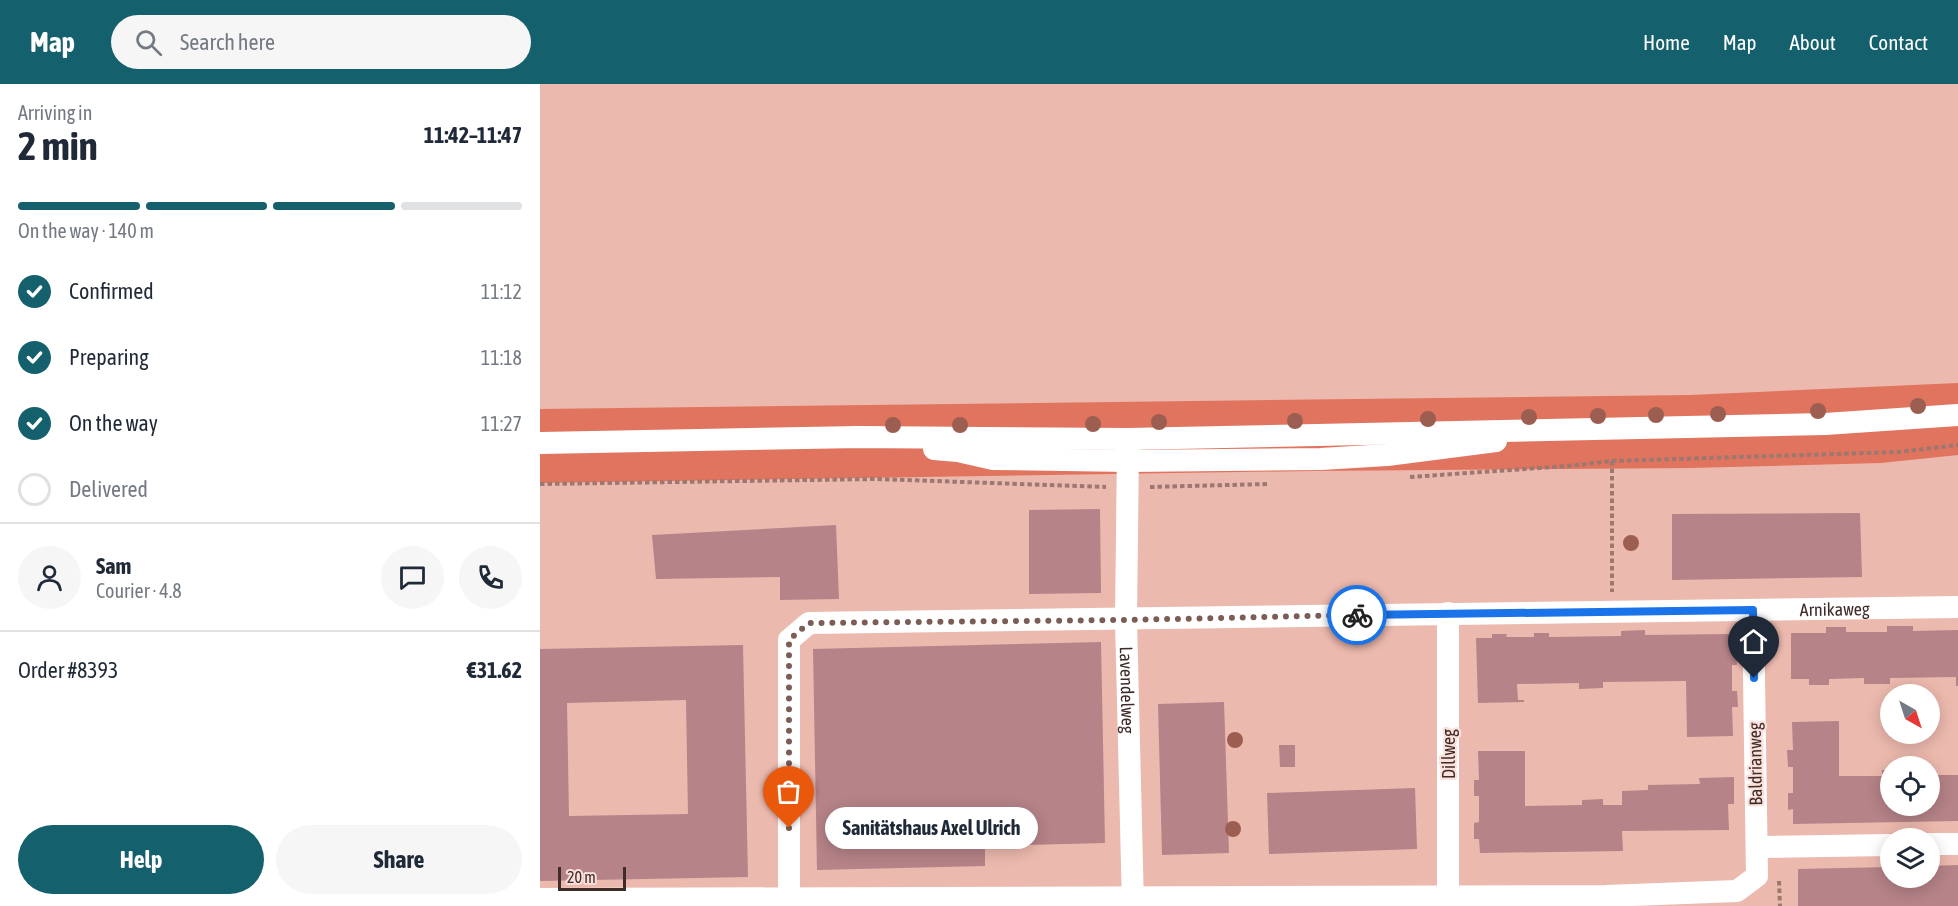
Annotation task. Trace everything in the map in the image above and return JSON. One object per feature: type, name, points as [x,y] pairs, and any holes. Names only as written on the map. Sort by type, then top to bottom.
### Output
[{"type":"street","points":[[540,443],[859,437],[908,446],[958,451],[993,459],[1128,450],[1321,459],[1473,446],[1537,434],[1590,428],[1825,424],[1958,415]]},
{"type":"street","name":"Lavendelweg","points":[[1128,450],[1126,620],[1133,901]]},
{"type":"street","name":"Arnikaweg","points":[[789,899],[789,640],[809,623],[1958,608]]},
{"type":"street","name":"Baldrianweg","points":[[1606,901],[1737,891],[1757,876],[1753,610]]},
{"type":"street","name":"Dillweg","points":[[1448,613],[1448,895]]},
{"type":"street","points":[[1940,844],[1958,844]]},
{"type":"street","points":[[1757,846],[1880,845]]},
{"type":"street","points":[[540,899],[648,903],[789,899],[1133,901],[1448,895],[1606,901]]},
{"type":"path","points":[[1612,460],[1612,611]]},
{"type":"shaded area","points":[[1958,383],[1958,455],[1881,463],[1691,468],[1312,471],[540,483],[540,409],[1690,395]]},
{"type":"building","points":[[1100,509],[1101,593],[1029,594],[1029,510]]},
{"type":"building","points":[[1860,513],[1862,577],[1672,580],[1672,514]]},
{"type":"building","points":[[836,525],[839,599],[780,600],[780,577],[656,579],[652,535]]},
{"type":"building","points":[[1887,626],[1913,626],[1913,631],[1958,630],[1958,686],[1956,686],[1956,677],[1890,678],[1890,684],[1864,684],[1864,678],[1829,679],[1829,685],[1809,685],[1809,679],[1791,679],[1791,633],[1826,633],[1826,627],[1846,627],[1846,632],[1887,632]]},
{"type":"building","points":[[1645,630],[1645,635],[1731,634],[1732,648],[1737,648],[1737,665],[1732,665],[1732,691],[1737,691],[1738,707],[1732,707],[1733,736],[1687,737],[1686,681],[1603,682],[1603,688],[1579,689],[1579,683],[1517,684],[1518,700],[1524,700],[1524,702],[1478,703],[1476,638],[1492,638],[1492,634],[1507,634],[1506,637],[1534,637],[1534,633],[1549,633],[1549,637],[1621,636],[1621,631]]},
{"type":"building","points":[[1101,642],[1105,843],[985,846],[985,866],[817,870],[813,649]]},
{"type":"building","points":[[743,645],[748,877],[540,881],[540,649]],"holes":[[[686,700],[688,814],[569,816],[567,703]]]},
{"type":"building","points":[[1224,702],[1229,853],[1162,855],[1158,704]]},
{"type":"building","points":[[1839,721],[1839,776],[1880,776],[1880,816],[1940,816],[1940,775],[1958,775],[1958,821],[1793,824],[1793,809],[1788,810],[1788,793],[1793,793],[1793,767],[1788,767],[1787,750],[1793,750],[1792,722]]},
{"type":"building","points":[[1279,745],[1295,745],[1295,767],[1280,767]]},
{"type":"building","points":[[1478,751],[1525,751],[1525,806],[1582,805],[1582,800],[1603,799],[1603,805],[1622,805],[1622,791],[1648,790],[1648,785],[1700,784],[1699,778],[1734,777],[1734,804],[1728,804],[1729,830],[1622,831],[1623,851],[1480,853],[1479,839],[1474,839],[1474,823],[1479,822],[1479,796],[1474,796],[1474,780],[1479,780]]},
{"type":"building","points":[[1415,788],[1417,849],[1269,854],[1267,793]]},
{"type":"building","points":[[1958,865],[1958,906],[1798,906],[1798,869],[1880,867],[1880,888],[1940,888],[1940,866]]},
{"type":"way so far","points":[[789,828],[789,640],[809,623],[1357,615]]},
{"type":"place","name":"Sanitätshaus Axel Ulrich","points":[[789,828]]},
{"type":"route","points":[[1357,615],[1753,610],[1754,678]]}]
